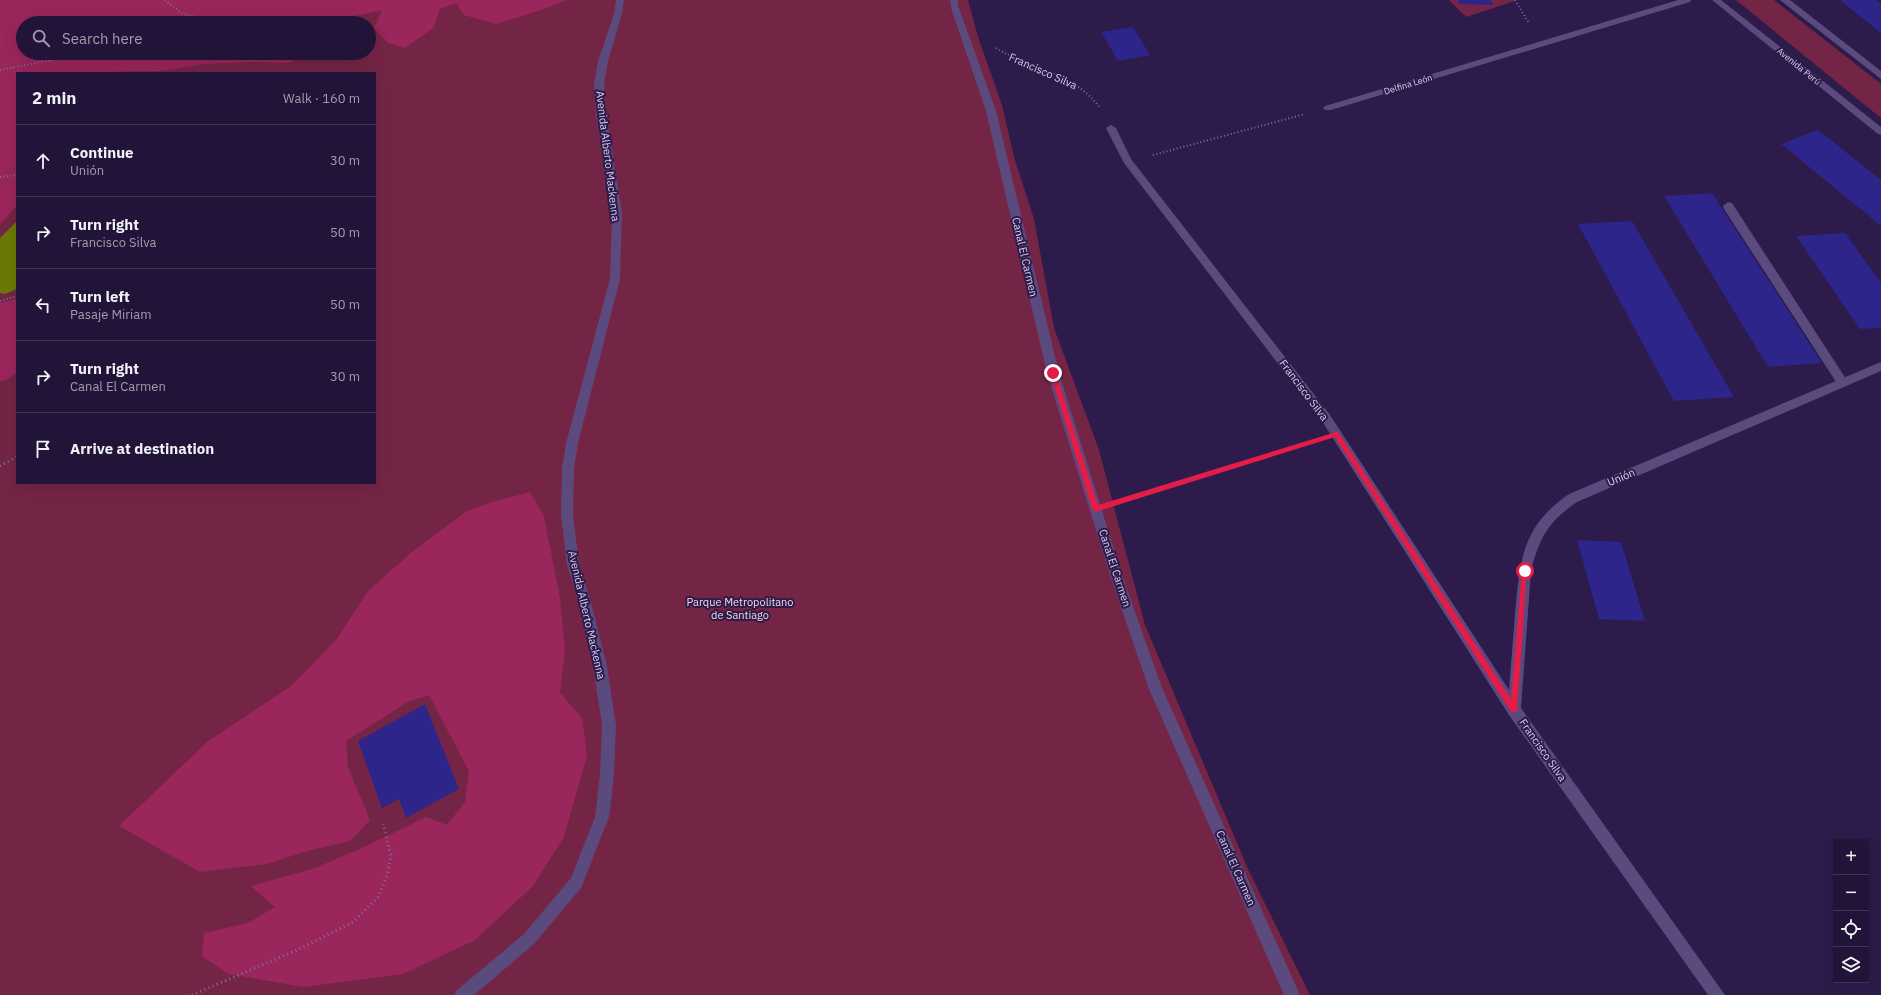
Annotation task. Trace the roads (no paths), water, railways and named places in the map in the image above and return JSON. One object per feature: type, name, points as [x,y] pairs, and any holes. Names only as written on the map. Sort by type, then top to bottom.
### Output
[{"type":"street","name":"Avenida Alberto Mackenna","points":[[462,995],[529,939],[576,884],[602,817],[609,725],[600,666],[584,599],[573,565],[567,514],[568,469],[572,443],[615,279],[617,213],[601,114],[599,85],[604,61],[617,20],[620,0]]},
{"type":"street","name":"Delfina León","points":[[1328,108],[1687,0]]},
{"type":"street","name":"Avenida Perú","points":[[1716,0],[1881,132]]},
{"type":"street","points":[[1784,0],[1881,76]]},
{"type":"street","name":"Canal El Carmen","points":[[954,4],[991,112],[1053,373],[1117,578],[1156,689],[1292,995]]},
{"type":"street","name":"Francisco Silva","points":[[1111,128],[1127,161],[1326,418],[1514,710],[1717,995]]},
{"type":"street","points":[[1728,206],[1842,382]]},
{"type":"street","name":"Unión","points":[[1514,710],[1525,571],[1529,551],[1537,533],[1548,518],[1573,498],[1881,366]]},
{"type":"park label","name":"Parque Metropolitano de Santiago","points":[[740,608]]}]
